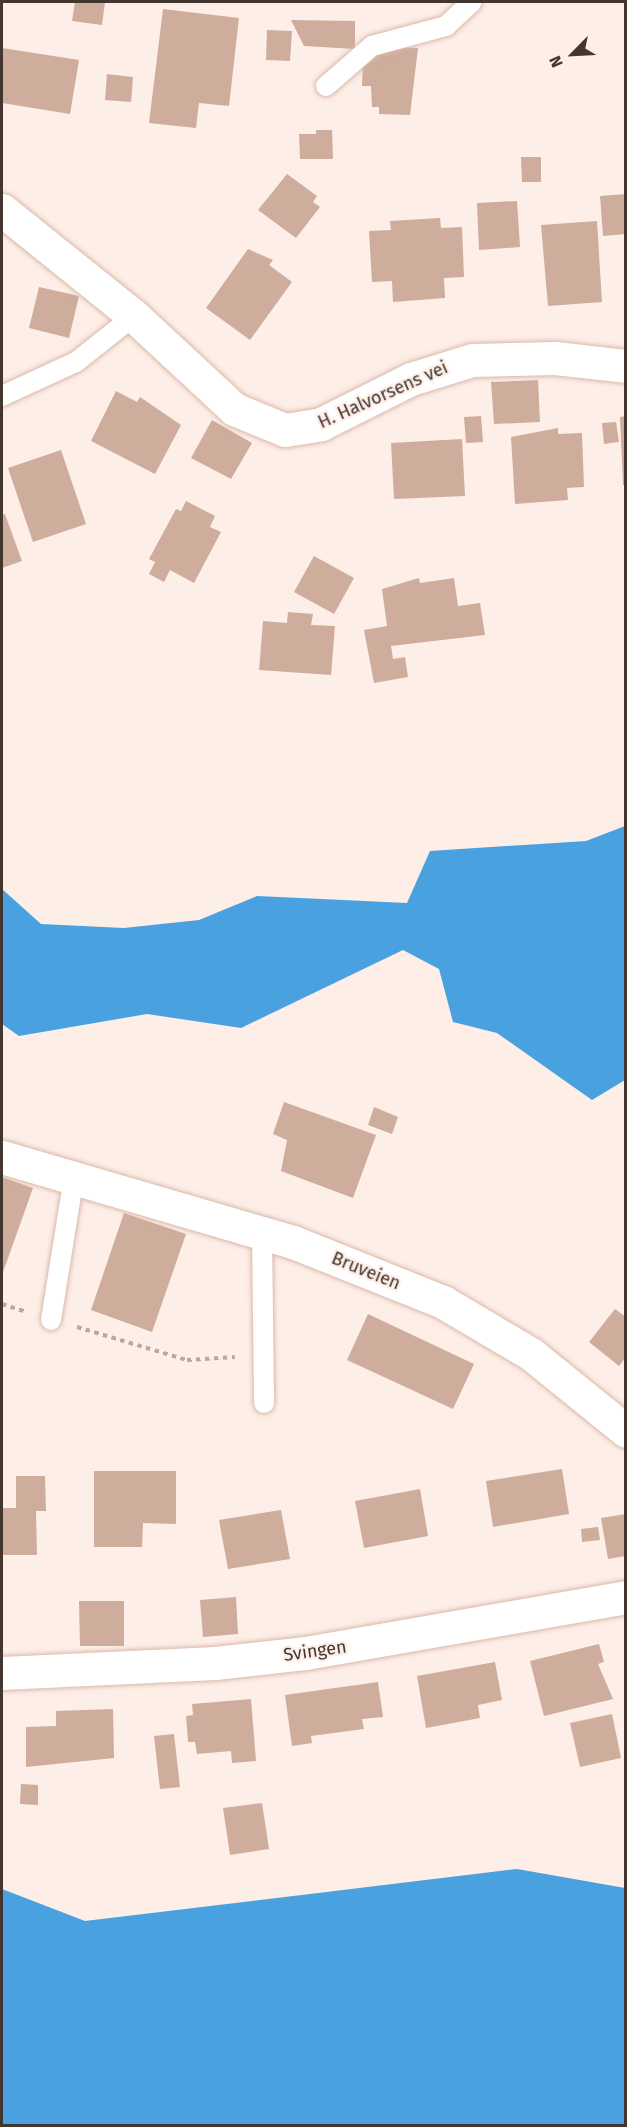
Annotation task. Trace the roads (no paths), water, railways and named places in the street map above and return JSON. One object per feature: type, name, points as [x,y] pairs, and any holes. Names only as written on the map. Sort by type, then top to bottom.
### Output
[{"type":"street","name":"H. Halvorsens vei","points":[[2,210],[134,315],[234,409],[285,430],[321,424],[411,379],[472,360],[555,358],[626,366]]},
{"type":"street","name":"Bruveien","points":[[2,1156],[262,1233],[443,1302],[489,1327],[585,1394],[626,1431]]},
{"type":"street","name":"Svingen","points":[[2,1672],[215,1663],[306,1653],[626,1598]]},
{"type":"lane","points":[[326,86],[372,46],[446,26],[472,2]]},
{"type":"lane","points":[[2,396],[76,362],[134,315]]},
{"type":"lane","points":[[51,1320],[74,1176]]},
{"type":"lane","points":[[262,1233],[264,1402]]},
{"type":"water","points":[[625,826],[625,1080],[592,1100],[497,1033],[453,1022],[439,969],[403,950],[241,1028],[147,1014],[19,1036],[2,1024],[2,889],[41,924],[124,928],[199,920],[257,896],[407,903],[430,851],[586,841]]},
{"type":"water","points":[[517,1869],[625,1888],[625,2125],[2,2125],[2,1889],[85,1921]]}]
